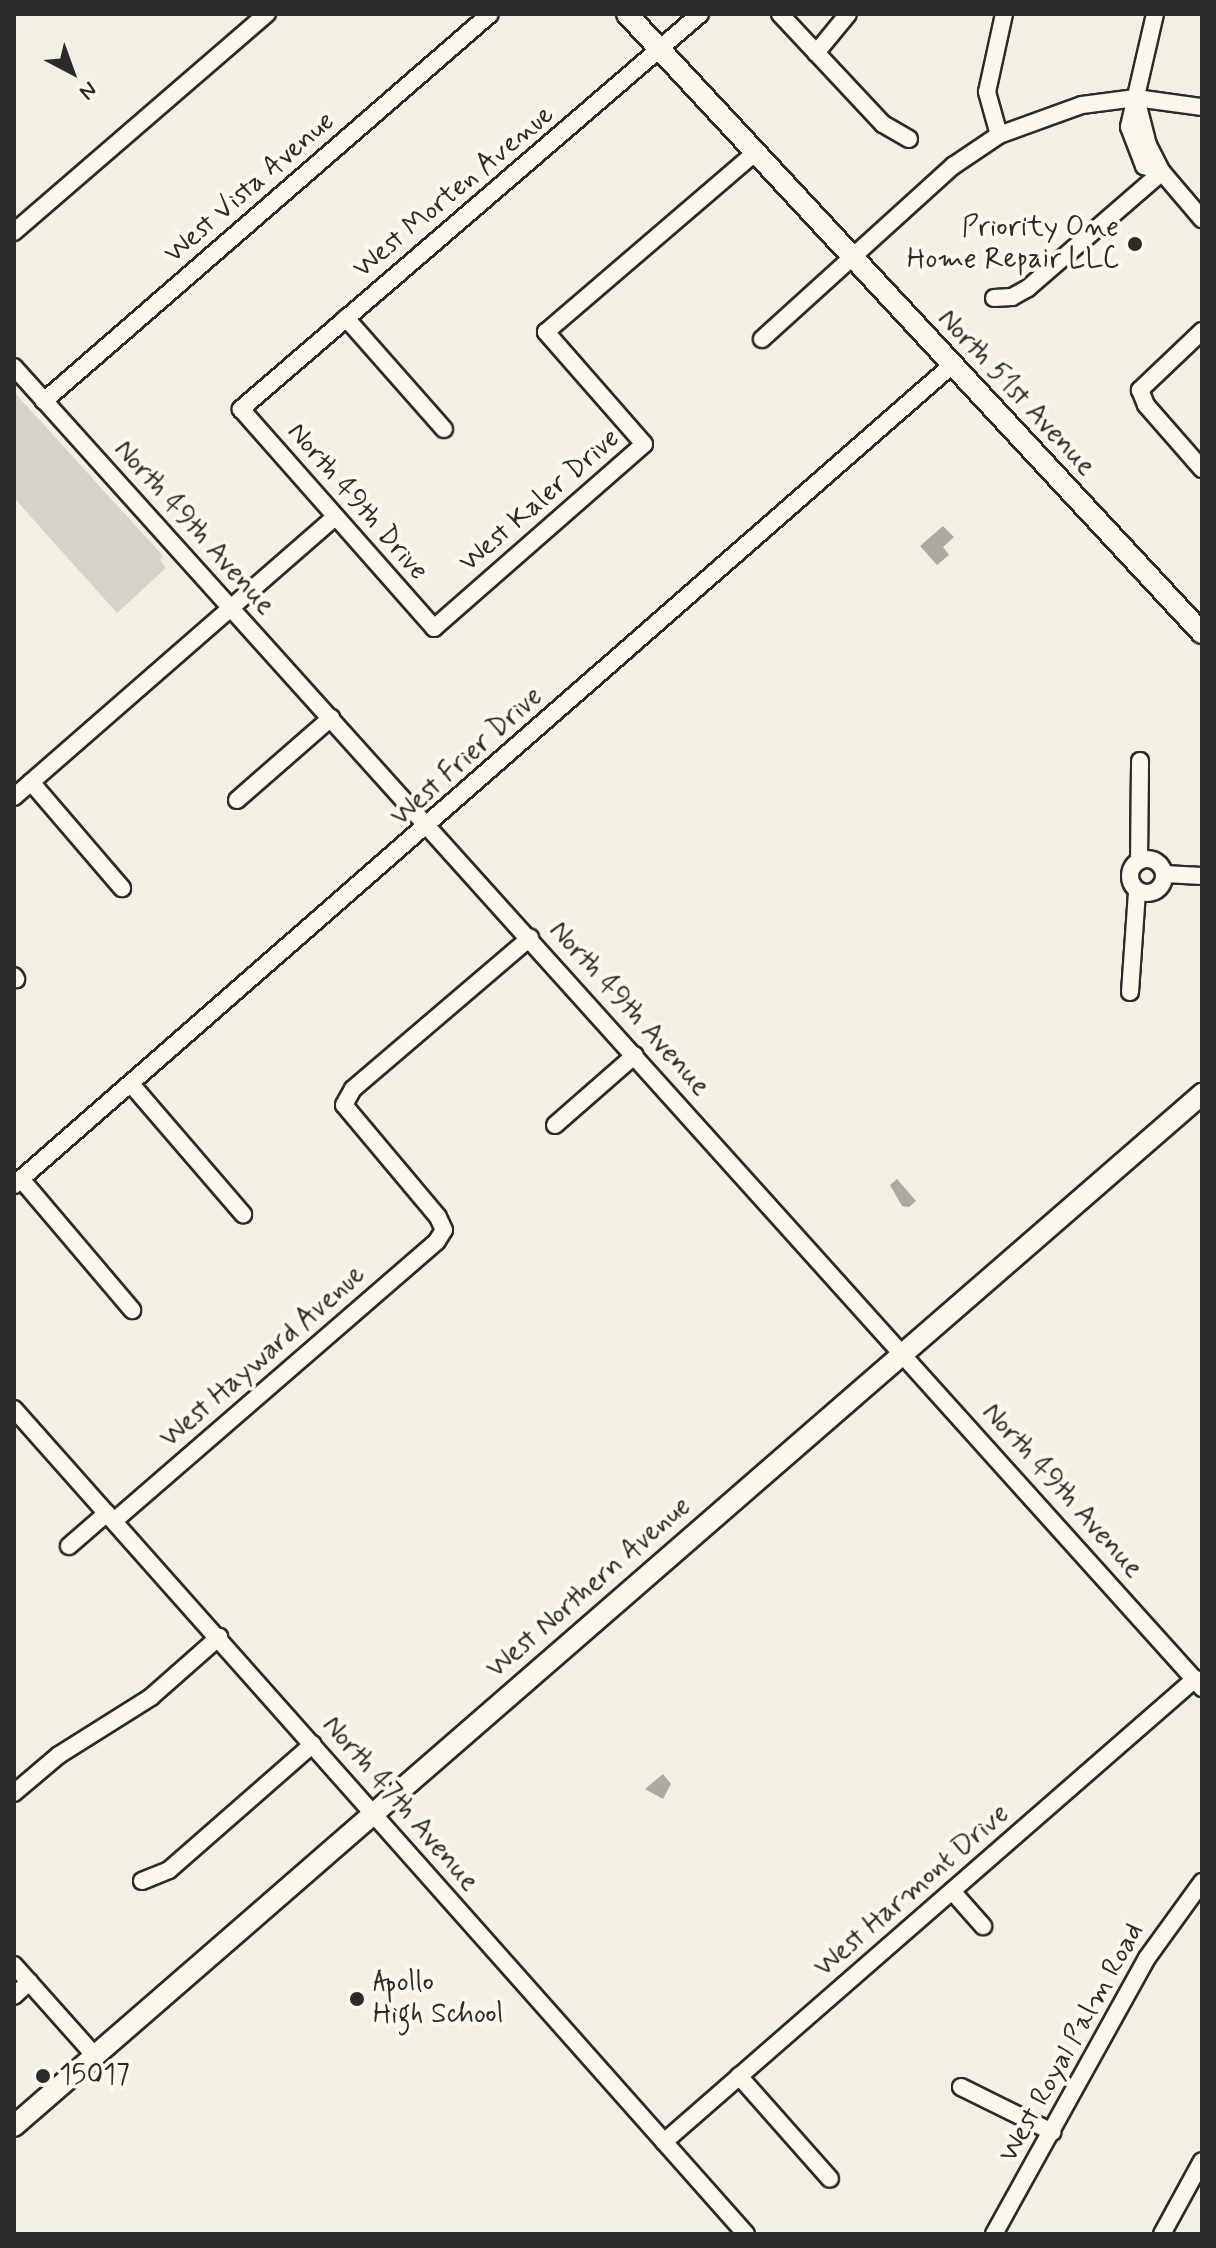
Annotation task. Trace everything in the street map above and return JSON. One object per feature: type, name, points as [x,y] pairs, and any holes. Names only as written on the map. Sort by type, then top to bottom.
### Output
[{"type":"main road","name":"North 51st Avenue","points":[[627,14],[1202,633]]},
{"type":"main road","name":"West Northern Avenue","points":[[14,2126],[1202,1094]]},
{"type":"street","points":[[14,232],[267,14]]},
{"type":"street","name":"West Vista Avenue","points":[[44,401],[490,14]]},
{"type":"street","name":"West Morten Avenue","points":[[241,409],[700,14]]},
{"type":"street","points":[[780,14],[883,124],[909,139]]},
{"type":"street","points":[[816,53],[848,14]]},
{"type":"street","points":[[999,135],[987,92],[1004,14]]},
{"type":"street","points":[[1155,14],[1136,98],[1128,117],[1131,139],[1144,166],[1162,172],[1202,219]]},
{"type":"street","points":[[762,339],[953,166],[999,135],[1058,111],[1136,98],[1202,107]]},
{"type":"street","name":"West Kaler Drive","points":[[434,628],[644,444],[546,332],[755,153]]},
{"type":"street","points":[[994,298],[1012,297],[1028,288],[1162,172]]},
{"type":"street","points":[[346,318],[444,429]]},
{"type":"street","points":[[1202,331],[1140,390],[1146,405],[1202,469]]},
{"type":"street","name":"West Frier Drive","points":[[17,1182],[952,365]]},
{"type":"street","name":"North 49th Avenue","points":[[14,367],[905,1352],[1198,1684]]},
{"type":"street","name":"North 49th Drive","points":[[241,409],[434,628]]},
{"type":"street","points":[[14,797],[335,517]]},
{"type":"street","points":[[237,800],[331,718]]},
{"type":"street","points":[[1130,992],[1137,891],[1129,875],[1139,861],[1140,761]]},
{"type":"street","points":[[31,782],[122,888]]},
{"type":"street","points":[[1139,861],[1155,861],[1164,874]]},
{"type":"street","points":[[1164,874],[1202,876]]},
{"type":"street","points":[[1137,891],[1153,892],[1164,874]]},
{"type":"street","name":"West Hayward Avenue","points":[[69,1546],[110,1517],[444,1230],[344,1105],[353,1089],[530,938]]},
{"type":"street","points":[[555,1125],[635,1055]]},
{"type":"street","points":[[131,1084],[243,1214]]},
{"type":"street","points":[[17,1182],[132,1310]]},
{"type":"street","name":"North 47th Avenue","points":[[14,1409],[746,2234]]},
{"type":"street","points":[[14,1793],[59,1755],[151,1697],[219,1637]]},
{"type":"street","name":"West Harmont Drive","points":[[664,2142],[952,1891],[1198,1684]]},
{"type":"street","points":[[142,1881],[169,1870],[313,1744]]},
{"type":"street","name":"West Royal Palm Road","points":[[994,2234],[1147,1958],[1202,1882]]},
{"type":"street","points":[[952,1891],[983,1926]]},
{"type":"street","points":[[14,1965],[95,2056]]},
{"type":"street","points":[[14,1996],[29,1982]]},
{"type":"street","points":[[739,2076],[830,2179]]},
{"type":"street","points":[[961,2087],[1052,2132]]},
{"type":"street","points":[[1162,2234],[1202,2161]]},
{"type":"shaded area","points":[[14,392],[163,556],[160,560],[166,568],[117,613],[14,498]]},
{"type":"shaded area","points":[[943,526],[954,537],[943,547],[949,555],[937,565],[920,546]]},
{"type":"shaded area","points":[[897,1179],[916,1201],[909,1207],[902,1206],[890,1185]]},
{"type":"shaded area","points":[[663,1774],[671,1784],[663,1799],[645,1789]]},
{"type":"place","name":"Priority One Home Repair LLC","points":[[1135,244]]},
{"type":"place","name":"Apollo High School","points":[[357,1999]]},
{"type":"place","name":"15017","points":[[43,2076]]}]
